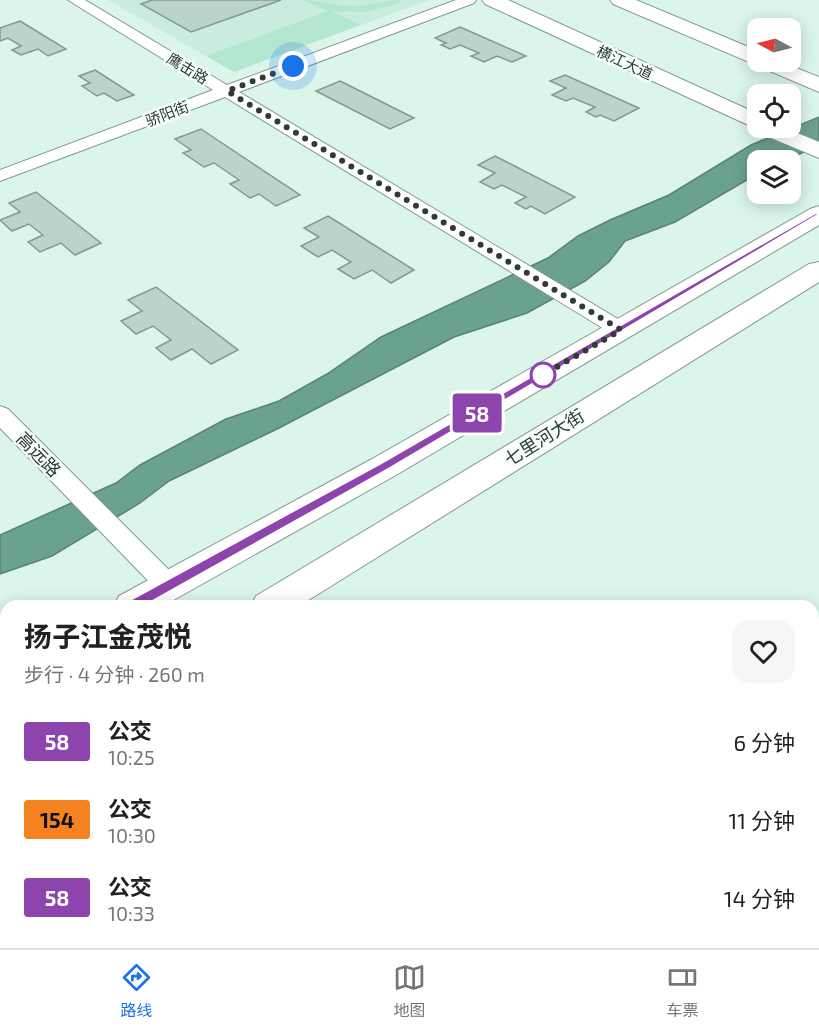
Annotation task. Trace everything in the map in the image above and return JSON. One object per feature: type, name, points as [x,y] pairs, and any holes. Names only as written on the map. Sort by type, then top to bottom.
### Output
[{"type":"main road","name":"横江大道","points":[[492,0],[747,118]]},
{"type":"main road","points":[[620,0],[747,54]]},
{"type":"main road","points":[[788,72],[819,85]]},
{"type":"main road","name":"横江大道","points":[[790,138],[819,151]]},
{"type":"main road","points":[[142,600],[384,466],[819,214]]},
{"type":"main road","name":"七里河大街","points":[[279,600],[819,270]]},
{"type":"street","name":"鹰击路","points":[[75,0],[621,330]]},
{"type":"street","name":"骄阳街","points":[[0,176],[470,0]]},
{"type":"street","name":"高远路","points":[[0,414],[168,585]]},
{"type":"shaded area","points":[[108,0],[429,0],[234,72]]},
{"type":"shaded area","points":[[303,0],[354,6],[401,0],[398,4],[365,12],[332,11],[360,25],[234,72],[206,56],[328,11]]},
{"type":"shaded area","points":[[819,117],[819,145],[801,153],[801,150],[747,150],[747,180],[675,222],[625,241],[609,262],[585,281],[527,313],[454,337],[277,429],[169,481],[140,503],[52,556],[0,574],[0,535],[116,483],[140,465],[226,419],[279,401],[327,374],[381,337],[548,258],[578,236],[669,195],[751,145],[768,138],[801,138],[801,124]]},
{"type":"building","points":[[152,0],[281,0],[191,32],[141,4]]},
{"type":"building","points":[[20,21],[66,49],[48,56],[38,49],[21,55],[12,50],[21,46],[8,38],[0,41],[0,28]]},
{"type":"building","points":[[460,27],[526,56],[512,62],[497,56],[484,62],[471,56],[479,53],[460,45],[450,49],[441,45],[446,43],[435,38]]},
{"type":"building","points":[[95,70],[134,95],[117,101],[104,93],[97,96],[82,86],[90,83],[79,76]]},
{"type":"building","points":[[565,75],[639,108],[614,121],[600,115],[596,117],[586,112],[595,107],[573,98],[566,101],[552,95],[566,88],[550,81]]},
{"type":"building","points":[[340,81],[414,118],[390,129],[316,91]]},
{"type":"building","points":[[201,129],[300,195],[276,206],[259,194],[250,198],[230,184],[239,180],[214,163],[204,167],[183,153],[191,150],[175,139]]},
{"type":"building","points":[[495,156],[575,197],[545,214],[531,206],[526,209],[515,203],[526,197],[502,185],[494,189],[480,182],[495,173],[478,165]]},
{"type":"building","points":[[36,192],[101,243],[75,255],[61,243],[40,252],[28,242],[43,235],[29,224],[12,231],[0,220],[20,212],[9,203]]},
{"type":"building","points":[[328,216],[414,270],[391,283],[372,270],[354,279],[338,269],[351,262],[332,250],[318,257],[301,246],[319,237],[304,228]]},
{"type":"building","points":[[156,287],[238,350],[211,364],[192,349],[171,360],[156,348],[171,340],[153,326],[136,334],[121,321],[142,311],[128,300]]},
{"type":"bus line","name":"58","points":[[142,600],[384,466],[819,214]]},
{"type":"route","points":[[293,66],[227,91],[621,330],[543,375]]}]
